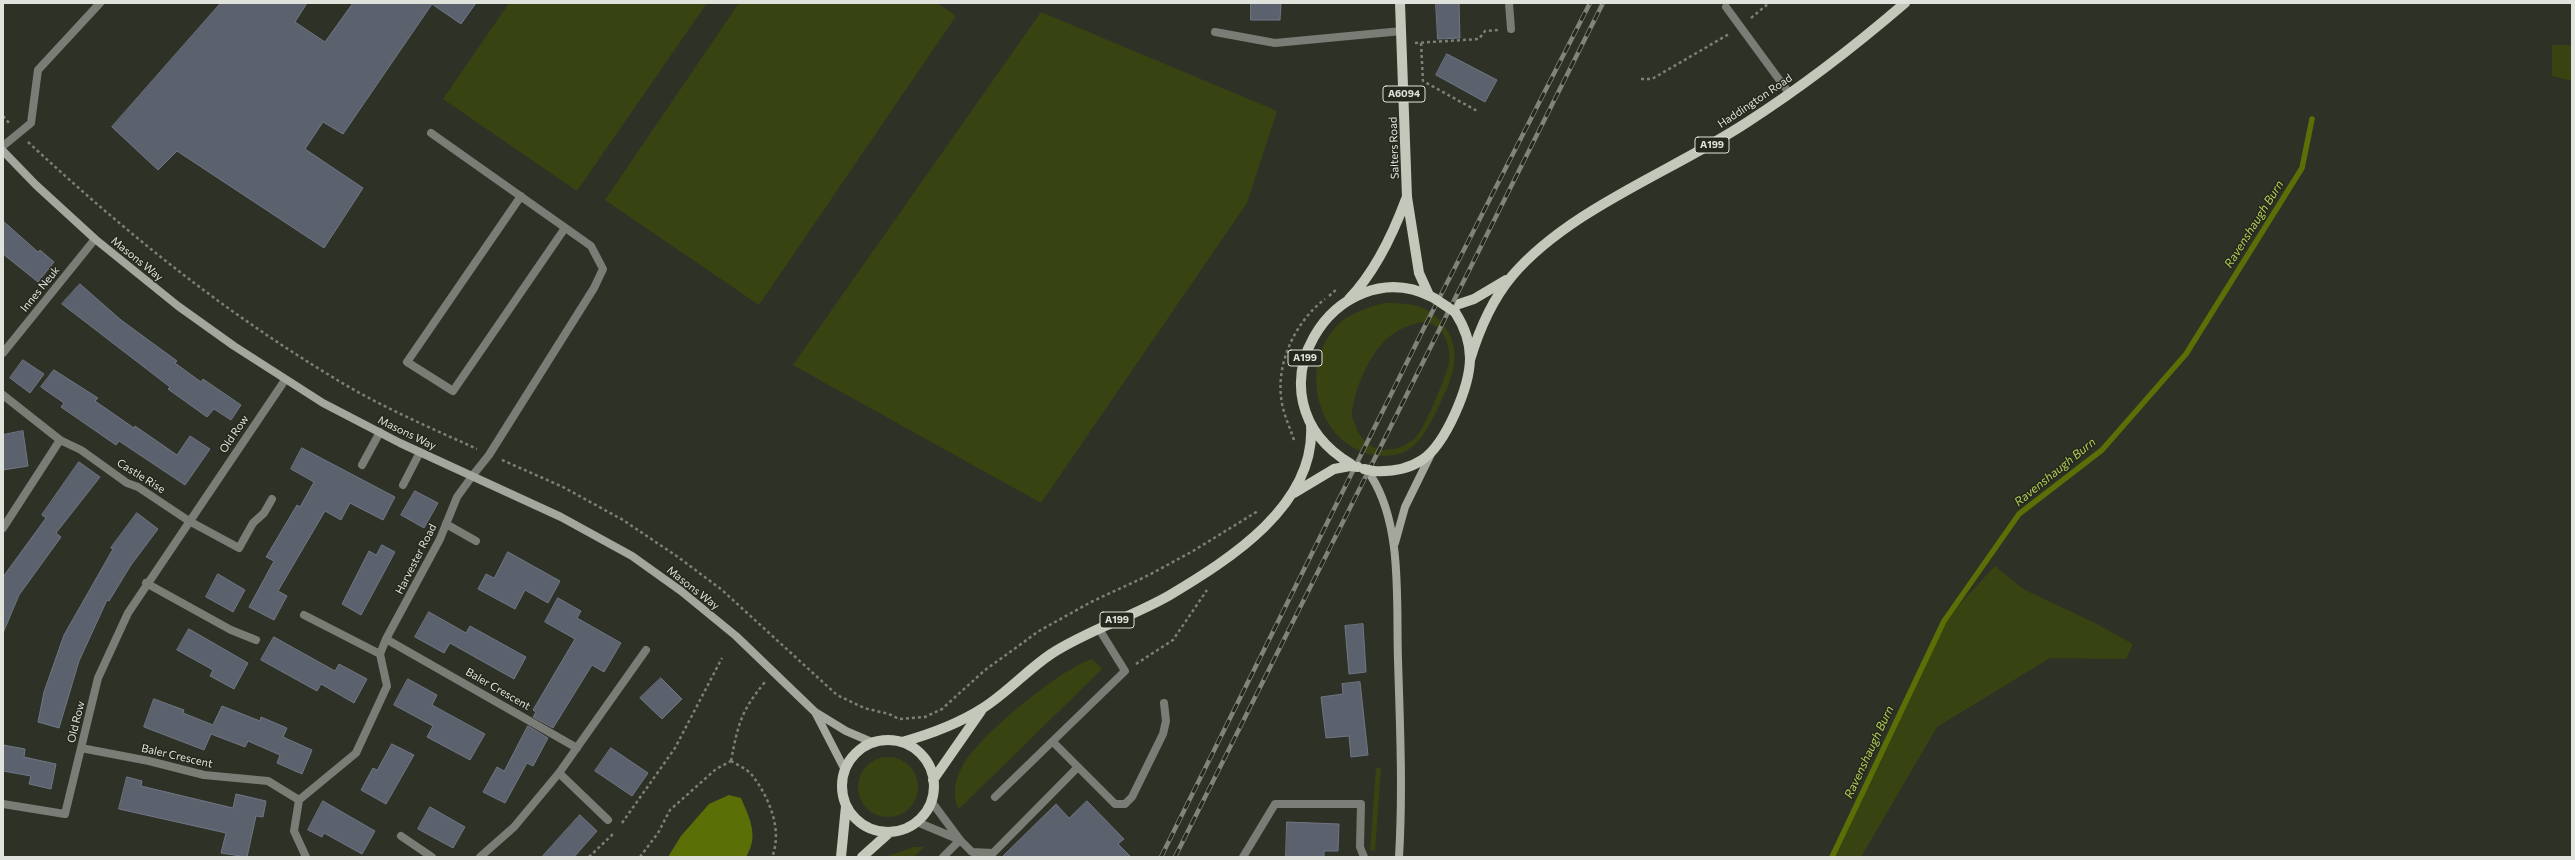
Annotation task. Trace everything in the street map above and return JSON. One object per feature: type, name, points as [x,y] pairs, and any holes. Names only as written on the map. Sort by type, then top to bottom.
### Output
[{"type":"main road","name":"Salters Road","points":[[1400,3],[1407,197],[1419,273],[1431,296]]},
{"type":"main road","name":"Haddington Road","points":[[1457,308],[1513,275],[1560,234],[1614,198],[1712,145],[1789,94],[1845,54],[1905,3]]},
{"type":"main road","name":"Salters Road","points":[[1345,303],[1379,258],[1398,221],[1407,197]]},
{"type":"main road","name":"Haddington Road","points":[[1470,360],[1480,329],[1500,292],[1513,275]]},
{"type":"main road","name":"A199","points":[[1388,289],[1413,290],[1431,296],[1446,305],[1457,308],[1466,333],[1470,360],[1453,418],[1432,452],[1414,465],[1401,470],[1372,473],[1353,466],[1327,445],[1311,425],[1303,400],[1301,381],[1303,362],[1310,342],[1320,326],[1345,303],[1360,295],[1388,289]]},
{"type":"main road","name":"A199","points":[[1294,494],[1309,456],[1311,425]]},
{"type":"main road","name":"A199","points":[[845,770],[854,756],[874,743],[888,740],[902,742],[934,734],[983,708],[1051,654],[1169,595],[1230,555],[1260,531],[1294,494],[1334,469],[1353,466]]},
{"type":"main road","name":"A199","points":[[846,806],[853,816],[874,830],[890,832],[903,830],[917,822],[927,810],[931,801],[934,780],[983,708]]},
{"type":"main road","name":"A199","points":[[902,742],[926,760],[934,780]]},
{"type":"main road","points":[[841,857],[846,806],[842,786],[845,770]]},
{"type":"main road","name":"A199","points":[[862,857],[890,832]]},
{"type":"street","points":[[3,146],[31,123],[38,70],[100,3]]},
{"type":"street","points":[[1509,3],[1511,29]]},
{"type":"street","points":[[1726,8],[1789,94]]},
{"type":"street","points":[[1215,32],[1275,44],[1402,31]]},
{"type":"street","points":[[431,133],[521,196],[565,228],[453,391],[407,362],[521,196]]},
{"type":"street","name":"Masons Way","points":[[3,151],[36,185],[95,239],[178,306],[285,380],[323,403],[380,432],[561,517],[632,556],[694,601],[736,636],[815,712],[846,731],[874,743]]},
{"type":"street","name":"Harvester Road","points":[[380,654],[386,639],[446,524],[458,497],[489,455],[594,288],[603,269],[591,246],[565,228]]},
{"type":"street","name":"Innes Neuk","points":[[3,353],[95,239]]},
{"type":"street","name":"Old Row","points":[[3,804],[65,814],[98,678],[128,613],[146,583],[285,380]]},
{"type":"street","name":"Castle Rise","points":[[3,395],[60,440],[81,450],[127,483],[138,487],[189,521]]},
{"type":"street","points":[[362,464],[380,432]]},
{"type":"street","points":[[3,528],[60,440]]},
{"type":"street","points":[[403,485],[420,452]]},
{"type":"street","points":[[1394,545],[1405,507],[1432,452]]},
{"type":"street","points":[[1372,473],[1382,496],[1394,545],[1402,796],[1399,857]]},
{"type":"street","points":[[189,521],[239,548],[253,523],[264,513],[272,499]]},
{"type":"street","points":[[446,524],[476,541]]},
{"type":"street","points":[[146,583],[231,630],[256,640]]},
{"type":"street","points":[[304,615],[380,654],[387,686],[356,753],[299,800],[294,831],[306,857]]},
{"type":"street","points":[[995,797],[1125,671],[1099,629]]},
{"type":"street","name":"Baler Crescent","points":[[386,639],[577,748]]},
{"type":"street","points":[[480,857],[514,827],[559,773],[646,650]]},
{"type":"street","points":[[1053,742],[1115,804],[1125,804],[1132,797],[1162,734],[1166,721],[1164,703]]},
{"type":"street","name":"Masons Way","points":[[815,712],[845,770]]},
{"type":"street","name":"Baler Crescent","points":[[81,748],[149,761],[204,775],[268,781],[299,800]]},
{"type":"street","points":[[931,801],[960,840],[972,852],[980,855],[993,853],[1078,767]]},
{"type":"street","points":[[559,773],[608,820]]},
{"type":"street","points":[[1243,857],[1275,804],[1361,804],[1360,848],[1364,857]]},
{"type":"street","points":[[917,822],[960,840]]},
{"type":"street","points":[[400,836],[432,857]]},
{"type":"street","points":[[943,857],[960,840]]},
{"type":"path","points":[[1641,79],[1652,79],[1740,27],[1769,3]]},
{"type":"path","points":[[1402,44],[1479,39],[1485,31],[1511,29]]},
{"type":"path","points":[[1421,43],[1423,81],[1479,112]]},
{"type":"path","points":[[3,116],[19,134],[102,211],[166,263],[239,318],[335,379],[401,414],[489,455],[563,487],[629,524],[678,557],[722,590],[837,695],[864,708],[889,714],[899,719],[926,717],[942,709],[985,670],[1039,631],[1091,602],[1149,575],[1193,551],[1264,507]]},
{"type":"path","points":[[1295,447],[1280,395],[1284,358],[1294,334],[1309,314],[1342,285]]},
{"type":"path","points":[[1125,671],[1174,640],[1209,586]]},
{"type":"path","points":[[621,824],[676,748],[722,658]]},
{"type":"path","points":[[731,761],[738,723],[747,704],[774,672]]},
{"type":"path","points":[[640,857],[658,833],[670,810],[716,769],[731,761]]},
{"type":"path","points":[[731,761],[751,774],[766,798],[778,834],[772,857]]},
{"type":"path","points":[[589,857],[616,830]]},
{"type":"shaded area","points":[[509,3],[707,3],[577,191],[443,99]]},
{"type":"shaded area","points":[[739,3],[937,3],[956,16],[759,305],[605,200]]},
{"type":"shaded area","points":[[1041,12],[1277,111],[1247,203],[1041,503],[793,365]]},
{"type":"shaded area","points":[[2552,45],[2572,45],[2572,81],[2552,76]]},
{"type":"shaded area","points":[[1384,303],[1407,304],[1420,307],[1436,316],[1447,330],[1451,338],[1455,356],[1453,371],[1449,382],[1437,410],[1424,434],[1410,449],[1394,455],[1383,456],[1362,452],[1344,441],[1336,434],[1323,413],[1316,385],[1316,371],[1324,344],[1342,321],[1362,310]],"holes":[[[1421,322],[1435,325],[1444,336],[1447,342],[1450,357],[1447,370],[1435,401],[1421,431],[1412,440],[1403,446],[1396,448],[1386,450],[1374,448],[1361,436],[1352,416],[1356,393],[1364,372],[1375,352],[1389,337],[1413,324]]]},
{"type":"shaded area","points":[[1995,566],[2023,589],[2095,623],[2133,644],[2126,659],[2050,658],[1937,727],[1861,857],[1832,857],[1944,621]]},
{"type":"shaded area","points":[[1092,659],[1102,669],[959,809],[955,797],[957,778],[966,760],[976,748],[1006,718],[1043,688],[1061,675]]},
{"type":"shaded area","points":[[888,757],[904,762],[909,766],[913,771],[918,787],[913,803],[909,808],[904,812],[888,817],[872,812],[867,808],[863,803],[858,787],[863,771],[867,766],[872,762]]},
{"type":"shaded area","points":[[1376,768],[1381,768],[1375,851],[1370,850]]},
{"type":"shaded area","points":[[729,795],[741,798],[750,820],[753,835],[750,849],[746,857],[668,857],[681,836],[709,804]]},
{"type":"shaded area","points":[[914,847],[924,847],[914,857],[885,857]]},
{"type":"building","points":[[221,3],[307,3],[295,22],[325,42],[353,3],[476,3],[461,24],[432,4],[343,134],[323,122],[305,149],[363,188],[324,248],[177,151],[158,170],[112,127]]},
{"type":"building","points":[[1251,3],[1281,3],[1280,20],[1251,20]]},
{"type":"building","points":[[1436,3],[1459,3],[1460,38],[1438,39]]},
{"type":"building","points":[[1447,54],[1497,80],[1485,102],[1436,75]]},
{"type":"building","points":[[3,221],[38,252],[40,250],[54,262],[38,282],[3,254]]},
{"type":"building","points":[[80,284],[121,320],[177,361],[175,363],[201,382],[203,379],[241,405],[231,420],[214,409],[207,417],[168,389],[170,387],[62,304]]},
{"type":"building","points":[[23,360],[44,374],[30,393],[10,378]]},
{"type":"building","points":[[54,370],[98,398],[95,401],[134,428],[135,426],[177,455],[190,436],[210,449],[185,485],[119,441],[116,445],[61,407],[64,403],[41,387]]},
{"type":"building","points":[[23,431],[28,466],[3,470],[3,435]]},
{"type":"building","points":[[302,448],[395,497],[383,520],[350,503],[341,520],[325,511],[278,591],[287,596],[274,620],[249,607],[274,561],[266,557],[297,505],[300,507],[314,482],[291,469]]},
{"type":"building","points":[[79,462],[100,477],[56,533],[61,537],[19,595],[3,633],[3,577],[46,518],[42,515]]},
{"type":"building","points":[[415,491],[438,503],[424,528],[401,515]]},
{"type":"building","points":[[137,513],[158,529],[131,565],[109,601],[107,600],[79,661],[59,728],[38,722],[44,692],[64,635],[113,549],[111,548]]},
{"type":"building","points":[[382,545],[395,552],[361,615],[342,604],[369,551],[376,555]]},
{"type":"building","points":[[508,552],[560,581],[548,603],[525,590],[515,609],[478,589],[486,574],[494,578]]},
{"type":"building","points":[[218,574],[245,590],[233,612],[206,597]]},
{"type":"building","points":[[558,598],[581,611],[577,618],[621,643],[604,672],[592,665],[553,728],[533,717],[536,712],[533,710],[575,639],[545,622]]},
{"type":"building","points":[[429,612],[466,633],[470,626],[526,657],[514,679],[450,643],[444,653],[415,637]]},
{"type":"building","points":[[1363,624],[1366,672],[1349,674],[1345,626]]},
{"type":"building","points":[[189,629],[248,663],[234,689],[210,676],[213,670],[177,650]]},
{"type":"building","points":[[274,637],[335,671],[339,664],[367,679],[354,703],[321,684],[317,691],[261,660]]},
{"type":"building","points":[[661,678],[682,699],[662,719],[640,698]]},
{"type":"building","points":[[408,679],[437,695],[432,705],[485,734],[470,760],[427,737],[433,726],[394,705]]},
{"type":"building","points":[[1360,682],[1368,755],[1351,757],[1349,736],[1326,738],[1321,697],[1343,694],[1342,684]]},
{"type":"building","points":[[154,699],[184,710],[183,713],[213,725],[222,706],[260,721],[261,717],[287,728],[283,737],[312,750],[302,774],[277,763],[280,755],[248,741],[245,747],[211,734],[204,750],[144,727]]},
{"type":"building","points":[[528,726],[548,738],[533,766],[527,763],[505,803],[483,792],[497,767],[504,771]]},
{"type":"building","points":[[392,744],[414,755],[386,804],[361,790],[373,768],[377,770]]},
{"type":"building","points":[[3,745],[25,749],[24,757],[56,764],[51,789],[29,784],[31,776],[3,771]]},
{"type":"building","points":[[611,748],[648,773],[632,796],[595,771]]},
{"type":"building","points":[[127,777],[142,781],[141,786],[233,808],[236,794],[266,801],[263,817],[256,816],[247,857],[221,853],[226,833],[119,809]]},
{"type":"building","points":[[323,801],[375,831],[362,854],[324,833],[322,837],[308,830]]},
{"type":"building","points":[[1087,801],[1124,839],[1118,844],[1131,857],[1002,857],[1056,804],[1069,818]]},
{"type":"building","points":[[430,807],[465,827],[453,848],[418,829]]},
{"type":"building","points":[[580,815],[597,831],[574,857],[542,857]]},
{"type":"building","points":[[1287,822],[1339,824],[1338,851],[1324,851],[1324,857],[1286,857]]},
{"type":"waterway","name":"Ravenshaugh Burn","points":[[1832,857],[1944,621],[2019,514],[2102,450],[2186,354],[2302,168],[2312,119]]},
{"type":"railway","points":[[1161,857],[1424,328],[1590,3]]},
{"type":"railway","points":[[1175,857],[1603,3]]}]
